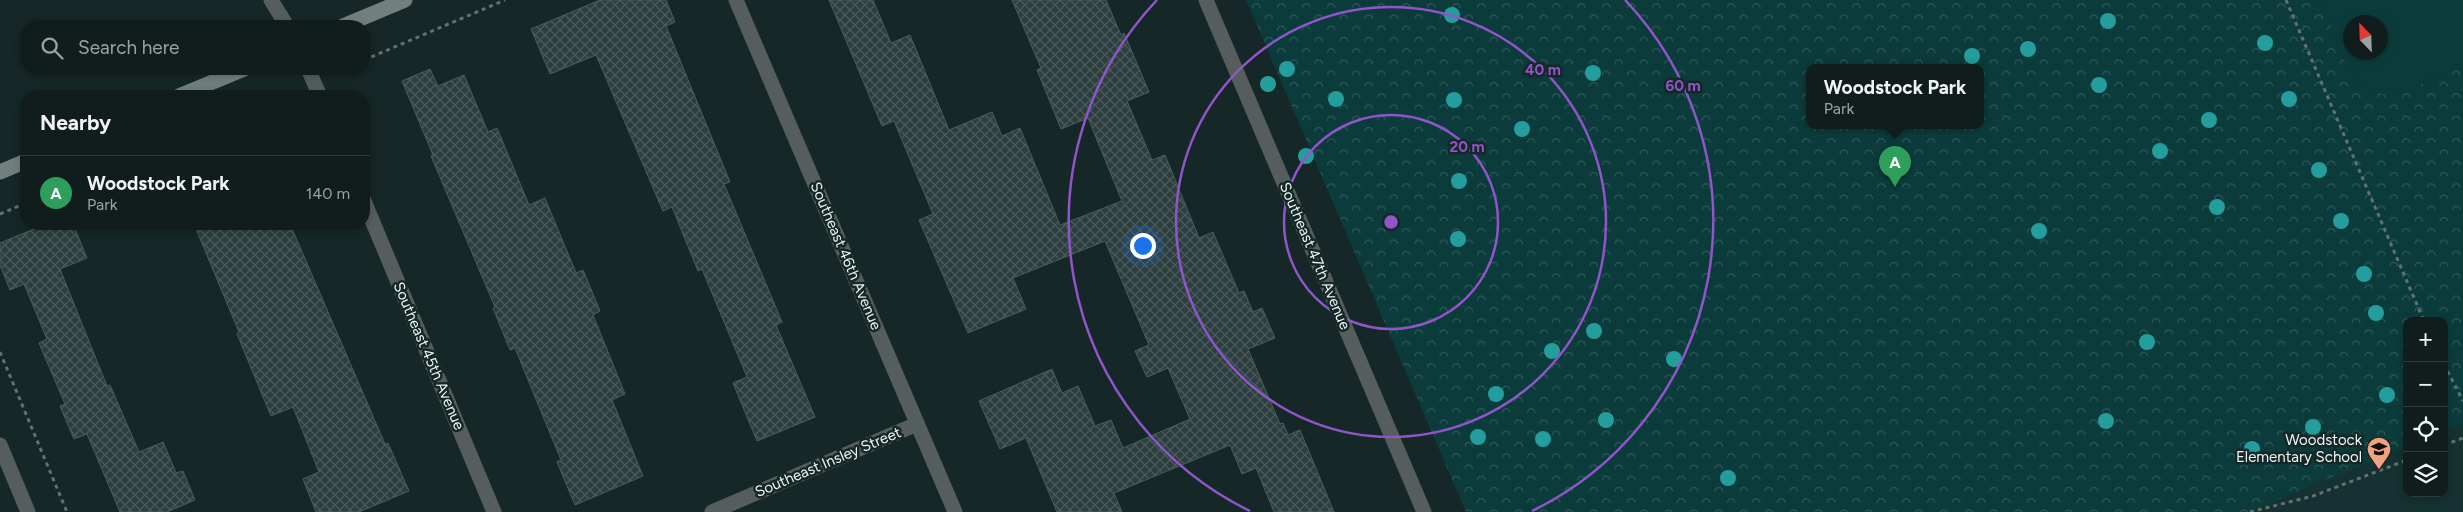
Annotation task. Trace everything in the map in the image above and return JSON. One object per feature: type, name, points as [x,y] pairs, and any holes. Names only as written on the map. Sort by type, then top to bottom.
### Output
[{"type":"street","points":[[271,0],[283,20]]},
{"type":"street","points":[[357,20],[405,0]]},
{"type":"street","name":"Southeast 46th Avenue","points":[[736,0],[955,512]]},
{"type":"street","name":"Southeast 47th Avenue","points":[[1206,0],[1424,512]]},
{"type":"street","points":[[193,90],[230,75]]},
{"type":"street","points":[[311,75],[317,90]]},
{"type":"street","points":[[0,172],[20,164]]},
{"type":"street","name":"Southeast 45th Avenue","points":[[370,215],[494,512]]},
{"type":"street","name":"Southeast Insley Street","points":[[712,512],[918,424]]},
{"type":"street","points":[[0,445],[28,512]]},
{"type":"path","points":[[370,57],[506,0]]},
{"type":"path","points":[[2286,0],[2422,317]]},
{"type":"path","points":[[0,214],[20,206]]},
{"type":"path","points":[[0,352],[67,512]]},
{"type":"path","points":[[2448,372],[2463,401]]},
{"type":"path","points":[[2448,444],[2463,438]]},
{"type":"path","points":[[2250,512],[2313,496],[2403,462]]},
{"type":"shaded area","name":"Woodstock Elementary School","points":[[2463,423],[2463,512],[2249,512],[2403,448],[2403,497],[2448,497],[2448,429]]},
{"type":"green space","points":[[1246,0],[2463,0],[2463,423],[2448,429],[2448,317],[2403,317],[2403,448],[2249,512],[1466,512]]},
{"type":"green space","points":[[2319,0],[2463,0],[2463,66],[2391,97],[2355,84],[2345,60],[2388,60],[2388,15],[2343,15],[2343,56]]},
{"type":"building","points":[[600,0],[666,0],[675,22],[666,26],[730,182],[724,184],[782,322],[776,325],[815,417],[757,441],[733,383],[747,377],[702,269],[698,271],[672,207],[663,211],[596,55],[550,74],[531,29]]},
{"type":"building","points":[[829,0],[873,0],[891,43],[910,35],[949,130],[992,112],[1002,136],[1020,128],[1060,225],[1122,201],[1088,118],[1061,129],[1037,70],[1041,68],[1012,0],[1106,0],[1121,35],[1124,33],[1149,92],[1127,101],[1152,160],[1165,155],[1199,238],[1213,232],[1239,293],[1244,291],[1253,312],[1262,308],[1275,338],[1248,349],[1280,424],[1283,423],[1288,435],[1300,430],[1334,512],[1274,512],[1256,468],[1242,474],[1230,445],[1114,493],[1122,512],[1057,512],[1026,438],[1000,449],[979,401],[1052,369],[1062,393],[1078,386],[1095,426],[1111,420],[1123,448],[1190,419],[1168,368],[1147,377],[1135,351],[1149,345],[1105,241],[1013,278],[1026,309],[968,333],[919,220],[933,214],[894,121],[882,126]]},
{"type":"building","points":[[430,69],[438,86],[464,75],[488,132],[497,128],[529,205],[545,198],[576,273],[583,270],[600,311],[593,315],[625,394],[612,400],[643,476],[575,505],[557,462],[561,460],[515,348],[510,350],[493,308],[495,307],[431,156],[433,155],[402,81]]},
{"type":"building","points":[[31,230],[75,230],[87,258],[60,269],[107,386],[110,385],[139,452],[163,442],[176,473],[183,471],[195,500],[167,512],[120,512],[87,434],[74,439],[60,406],[65,404],[39,343],[47,339],[24,284],[10,290],[0,265],[0,243]]},
{"type":"building","points":[[196,230],[293,230],[385,444],[388,443],[409,491],[359,512],[316,512],[303,479],[319,472],[293,407],[271,416],[237,334],[239,332]]},
{"type":"place","name":"Woodstock Park","points":[[1895,187]]},
{"type":"place","name":"Woodstock Elementary School","points":[[2379,470]]}]
